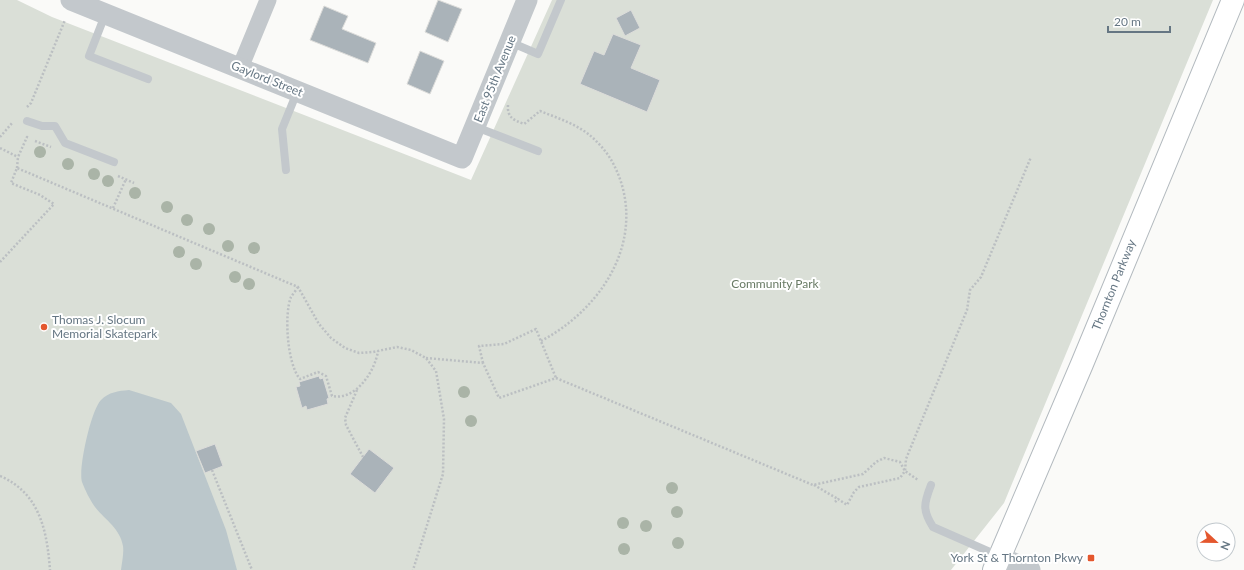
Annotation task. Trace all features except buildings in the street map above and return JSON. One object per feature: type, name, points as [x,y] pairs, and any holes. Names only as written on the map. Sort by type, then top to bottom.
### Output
[{"type":"main road","name":"Thornton Parkway","points":[[997,563],[1082,364],[1233,0]]},
{"type":"street","name":"Gaylord Street","points":[[72,0],[462,158]]},
{"type":"street","points":[[240,68],[268,0]]},
{"type":"street","name":"East 95th Avenue","points":[[462,158],[527,0]]},
{"type":"street","points":[[997,563],[1030,570]]},
{"type":"lane","points":[[510,42],[538,54],[561,0]]},
{"type":"lane","points":[[105,14],[89,56],[148,79]]},
{"type":"lane","points":[[286,170],[282,129],[298,91]]},
{"type":"lane","points":[[27,121],[42,126],[55,126],[65,143],[114,162]]},
{"type":"lane","points":[[475,127],[538,151]]},
{"type":"lane","points":[[931,485],[924,509],[927,518],[933,527],[997,563]]},
{"type":"path","points":[[31,103],[72,0]]},
{"type":"path","points":[[511,98],[507,112],[512,119],[524,124],[540,111],[584,131],[598,142],[610,157],[618,174],[626,207],[627,223],[624,242],[618,260],[601,292],[576,319],[557,333],[541,341]]},
{"type":"path","points":[[0,137],[7,129]]},
{"type":"path","points":[[0,148],[18,157]]},
{"type":"path","points":[[556,378],[536,329],[504,344],[479,346],[483,363],[499,398],[556,378],[813,485],[847,505],[854,492],[859,487],[900,478],[905,471],[906,460],[967,310],[970,290],[981,277],[1031,157]]},
{"type":"path","points":[[0,262],[54,204],[40,195],[11,183],[17,168],[298,287],[318,324],[331,338],[345,348],[358,353],[397,347],[411,350],[426,358],[483,363]]},
{"type":"path","points":[[113,208],[126,179]]},
{"type":"path","points":[[298,287],[291,297],[288,311],[291,356],[296,375],[300,378],[318,372],[326,376],[332,396],[337,397],[357,390]]},
{"type":"path","points":[[363,457],[346,425],[345,418],[357,390],[373,367],[378,351]]},
{"type":"path","points":[[413,570],[443,474],[444,419],[436,371],[426,358]]},
{"type":"path","points":[[813,485],[863,474],[876,462],[884,458],[900,462],[905,471],[919,480]]},
{"type":"path","points":[[212,470],[252,570]]},
{"type":"path","points":[[0,476],[19,488],[39,512],[46,534],[50,570]]},
{"type":"path","points":[[835,502],[838,499]]},
{"type":"green space","name":"Community Park","points":[[0,0],[17,0],[52,17],[471,180],[552,0],[1213,0],[1004,503],[951,570],[0,570]]},
{"type":"shaded area","points":[[129,390],[171,403],[181,414],[226,530],[237,570],[121,570],[123,546],[119,534],[93,504],[83,485],[81,475],[86,440],[97,406],[107,395],[117,391]]},
{"type":"place","name":"Thomas J. Slocum Memorial Skatepark","points":[[44,327]]},
{"type":"place","name":"York St & Thornton Pkwy","points":[[1091,558]]}]
